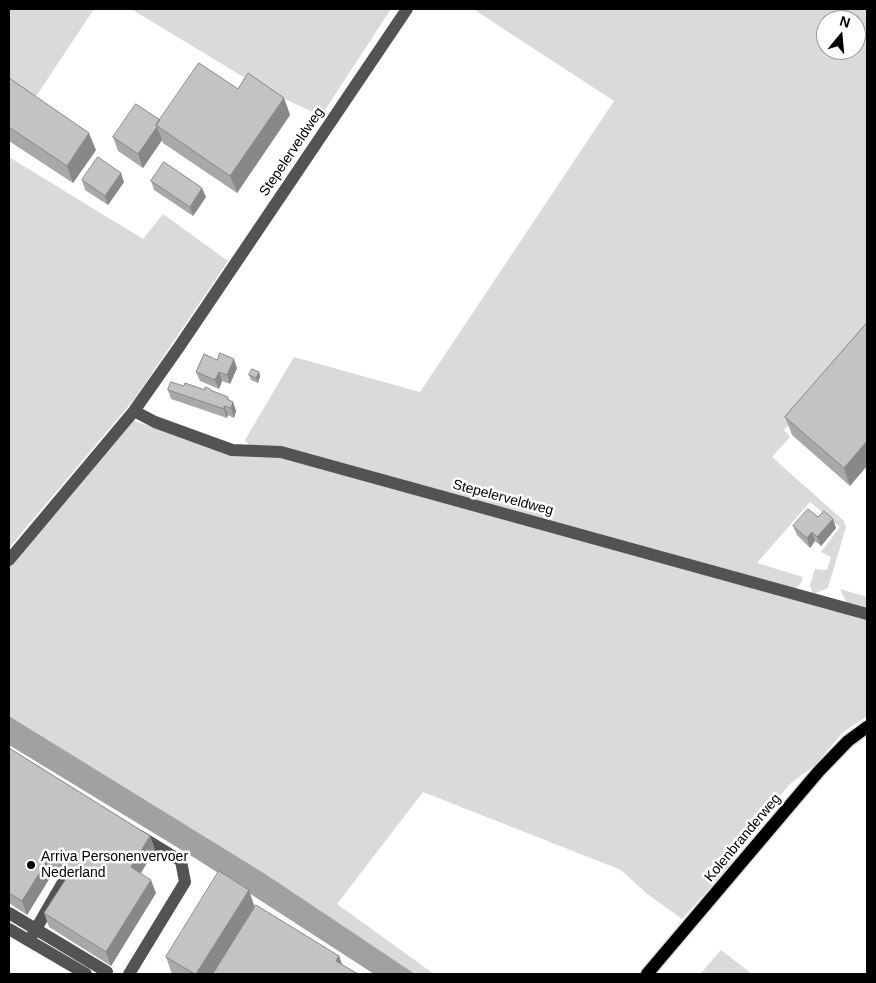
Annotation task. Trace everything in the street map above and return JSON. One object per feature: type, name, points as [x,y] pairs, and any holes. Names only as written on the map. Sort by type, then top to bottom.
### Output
[{"type":"main road","name":"Kolenbranderweg","points":[[647,974],[819,771],[848,740],[867,727]]},
{"type":"street","name":"Stepelerveldweg","points":[[9,560],[134,411],[407,9]]},
{"type":"street","name":"Stepelerveldweg","points":[[134,411],[155,422],[232,450],[281,452],[867,614]]},
{"type":"street","points":[[129,974],[185,882],[181,861],[132,831]]},
{"type":"street","points":[[29,940],[62,884]]},
{"type":"street","points":[[9,913],[107,972]]},
{"type":"street","points":[[9,929],[80,971],[81,956]]},
{"type":"shaded area","points":[[9,9],[94,9],[35,98],[9,84]]},
{"type":"shaded area","points":[[131,9],[391,9],[321,116],[260,87]]},
{"type":"shaded area","points":[[473,9],[867,9],[867,334],[784,430],[790,437],[772,457],[844,521],[846,527],[828,588],[813,594],[810,585],[815,569],[827,570],[831,557],[821,552],[840,527],[810,502],[757,563],[803,577],[801,583],[795,589],[249,445],[245,440],[294,357],[420,392],[614,101]]},
{"type":"shaded area","points":[[9,157],[143,239],[163,214],[228,261],[136,397],[9,548]]},
{"type":"shaded area","points":[[132,420],[220,451],[285,458],[867,618],[867,716],[842,733],[815,765],[791,783],[749,832],[729,867],[682,919],[646,893],[621,870],[423,792],[337,904],[434,974],[415,974],[267,875],[9,716],[9,568]]},
{"type":"shaded area","points":[[840,589],[867,597],[867,609],[847,604]]},
{"type":"shaded area","points":[[9,716],[267,875],[415,974],[374,974],[198,860],[9,745]]},
{"type":"shaded area","points":[[721,950],[752,974],[700,974]]},
{"type":"building","points":[[199,63],[238,89],[248,73],[284,98],[230,176],[156,125]]},
{"type":"building","points":[[9,78],[89,133],[67,166],[9,127]]},
{"type":"building","points":[[136,104],[160,120],[138,154],[113,137]]},
{"type":"building","points":[[98,157],[121,173],[105,196],[82,180]]},
{"type":"building","points":[[164,162],[202,188],[190,207],[151,181]]},
{"type":"building","points":[[867,323],[867,441],[844,468],[785,417]]},
{"type":"building","points":[[220,353],[234,359],[227,375],[219,372],[215,380],[196,372],[204,354],[217,360]]},
{"type":"building","points":[[252,369],[259,372],[256,378],[249,375]]},
{"type":"building","points":[[171,382],[184,386],[185,383],[205,390],[205,387],[210,389],[228,397],[227,399],[233,402],[231,408],[224,406],[224,409],[168,390]]},
{"type":"building","points":[[808,509],[818,517],[824,511],[833,519],[817,537],[812,532],[807,538],[793,526]]},
{"type":"building","points":[[9,748],[150,836],[131,867],[151,880],[106,952],[44,913],[71,871],[49,858],[22,901],[9,893]]},
{"type":"building","points":[[219,871],[249,890],[195,974],[166,957]]},
{"type":"building","points":[[256,905],[339,956],[336,961],[358,974],[213,974]]},
{"type":"place","name":"Arriva Personenvervoer Nederland","points":[[31,865]]}]
